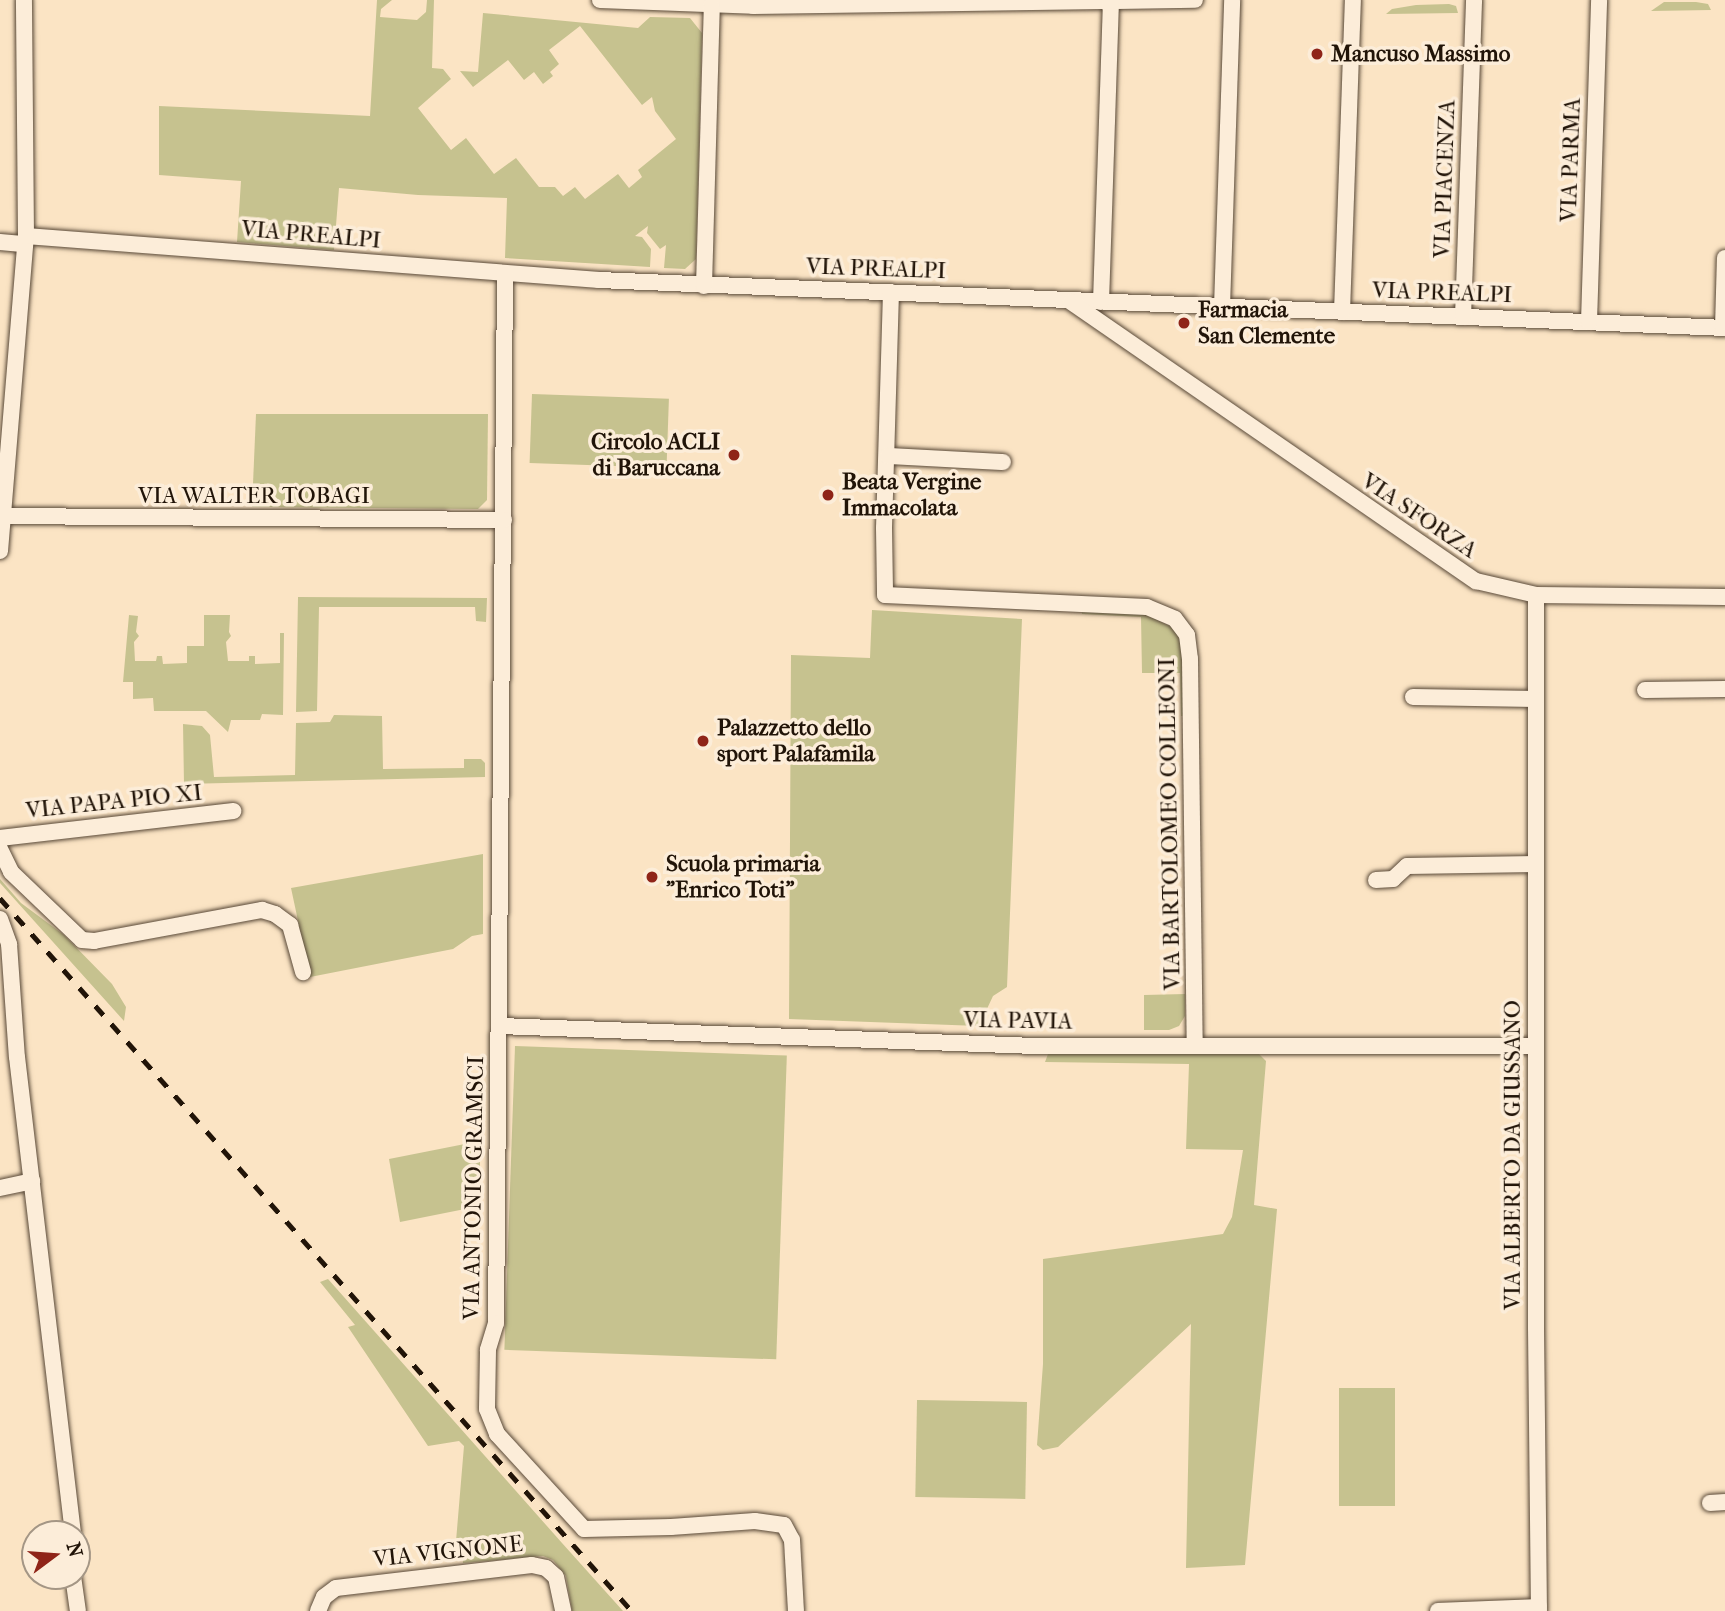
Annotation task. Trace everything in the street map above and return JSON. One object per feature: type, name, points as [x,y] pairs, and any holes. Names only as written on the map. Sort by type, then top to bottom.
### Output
[{"type":"street","points":[[0,551],[25,240],[24,0]]},
{"type":"street","points":[[600,0],[712,6],[1195,0]]},
{"type":"street","points":[[1222,307],[1232,0]]},
{"type":"street","points":[[1342,312],[1353,0]]},
{"type":"street","name":"VIA PIACENZA","points":[[1463,317],[1474,0]]},
{"type":"street","name":"VIA PARMA","points":[[1588,322],[1599,0]]},
{"type":"street","points":[[1101,302],[1111,1]]},
{"type":"street","points":[[704,286],[712,6]]},
{"type":"street","name":"VIA PREALPI","points":[[0,242],[25,240],[704,286],[1724,328]]},
{"type":"street","points":[[1724,328],[1725,258]]},
{"type":"street","name":"VIA ANTONIO GRAMSCI","points":[[505,274],[496,1323],[488,1350],[485,1390],[492,1426],[584,1529],[755,1521],[784,1525],[792,1540],[796,1611]]},
{"type":"street","name":"VIA BARTOLOMEO COLLEONI","points":[[891,292],[884,528],[885,595],[1147,607],[1175,619],[1185,631],[1191,659],[1195,1046]]},
{"type":"street","name":"VIA SFORZA","points":[[1070,302],[1458,573],[1491,587],[1536,595],[1725,597]]},
{"type":"street","points":[[1119,303],[1118,323],[1130,343]]},
{"type":"street","points":[[888,456],[1003,462]]},
{"type":"street","name":"VIA WALTER TOBAGI","points":[[2,516],[504,520]]},
{"type":"street","name":"VIA ALBERTO DA GIUSSANO","points":[[1536,595],[1539,1609]]},
{"type":"street","points":[[1645,690],[1725,689]]},
{"type":"street","points":[[1413,697],[1536,699]]},
{"type":"street","name":"VIA PAPA PIO XI","points":[[0,838],[233,811]]},
{"type":"street","points":[[0,849],[11,872],[82,940],[94,941],[262,910],[275,914],[290,925],[303,972]]},
{"type":"street","points":[[1376,880],[1393,879],[1407,866],[1536,864]]},
{"type":"street","points":[[0,919],[9,944],[17,1057],[71,1520]]},
{"type":"street","name":"VIA PAVIA","points":[[500,1026],[1036,1046],[1536,1045]]},
{"type":"street","points":[[0,1188],[32,1181]]},
{"type":"street","name":"VIA VIGNONE","points":[[318,1611],[324,1597],[336,1588],[532,1565],[546,1568],[556,1577],[563,1611]]},
{"type":"street","points":[[75,1590],[78,1611]]},
{"type":"street","points":[[1437,1611],[1539,1609]]},
{"type":"shaded area","points":[[377,0],[392,0],[381,9],[380,17],[417,20],[426,12],[427,0],[434,0],[432,68],[443,69],[451,79],[418,108],[451,150],[466,138],[494,174],[516,158],[539,187],[555,187],[563,196],[575,187],[585,199],[618,174],[629,188],[642,177],[638,170],[676,139],[655,111],[652,97],[642,105],[580,26],[549,50],[559,64],[550,72],[553,76],[543,84],[534,72],[524,80],[508,60],[473,87],[460,71],[478,72],[483,13],[638,28],[650,17],[690,18],[702,33],[696,259],[685,269],[664,268],[666,245],[660,249],[647,233],[648,226],[635,236],[642,237],[651,249],[650,267],[505,258],[507,198],[418,195],[339,188],[334,250],[237,242],[241,181],[159,175],[159,106],[370,116]]},
{"type":"shaded area","points":[[1664,2],[1708,4],[1711,10],[1651,11]]},
{"type":"shaded area","points":[[1416,5],[1456,6],[1458,13],[1386,14],[1392,9]]},
{"type":"shaded area","points":[[532,394],[669,399],[667,468],[530,463]]},
{"type":"shaded area","points":[[256,414],[488,414],[487,500],[478,509],[252,507]]},
{"type":"shaded area","points":[[298,597],[487,598],[486,622],[476,621],[475,607],[319,607],[317,711],[296,712]]},
{"type":"shaded area","points":[[872,610],[1022,619],[1007,987],[993,996],[979,1026],[789,1019],[791,655],[870,658]]},
{"type":"shaded area","points":[[1082,611],[1146,614],[1175,629],[1182,647],[1184,716],[1181,716],[1180,673],[1142,673],[1141,617],[1082,614]]},
{"type":"shaded area","points":[[129,615],[138,616],[136,632],[139,636],[134,642],[135,661],[156,661],[157,656],[162,656],[163,664],[187,663],[187,646],[204,646],[204,615],[230,615],[231,636],[226,642],[228,661],[249,661],[249,656],[255,656],[255,664],[280,663],[280,633],[284,633],[283,715],[262,714],[260,720],[231,720],[228,732],[206,711],[154,711],[153,698],[133,699],[133,682],[123,682]]},
{"type":"shaded area","points":[[334,715],[382,716],[383,769],[464,768],[464,759],[481,759],[485,763],[485,777],[184,784],[183,724],[202,726],[210,735],[214,777],[295,775],[296,723],[330,722]]},
{"type":"shaded area","points":[[483,854],[483,934],[472,936],[453,949],[310,977],[291,888]]},
{"type":"shaded area","points":[[0,879],[21,903],[64,935],[112,984],[126,1007],[124,1021],[0,883]]},
{"type":"shaded area","points":[[1185,994],[1185,1016],[1179,1026],[1169,1030],[1144,1030],[1144,995]]},
{"type":"shaded area","points":[[515,1046],[787,1055],[776,1359],[504,1350]]},
{"type":"shaded area","points":[[1048,1054],[1259,1054],[1266,1061],[1254,1205],[1277,1209],[1245,1565],[1186,1568],[1191,1324],[1058,1447],[1043,1450],[1037,1445],[1043,1364],[1043,1259],[1223,1234],[1232,1217],[1243,1150],[1186,1149],[1189,1064],[1045,1062]]},
{"type":"shaded area","points":[[480,1141],[480,1206],[400,1222],[389,1159]]},
{"type":"shaded area","points":[[328,1279],[623,1611],[572,1611],[566,1576],[553,1560],[543,1556],[463,1563],[462,1552],[455,1553],[464,1446],[459,1441],[428,1446],[348,1327],[355,1325],[320,1282]]},
{"type":"shaded area","points":[[1339,1388],[1395,1388],[1395,1506],[1339,1506]]},
{"type":"shaded area","points":[[917,1400],[1027,1402],[1025,1499],[915,1497]]},
{"type":"railway","points":[[0,898],[632,1611]]},
{"type":"place","name":"Mancuso Massimo","points":[[1317,54]]},
{"type":"place","name":"Farmacia San Clemente","points":[[1184,323]]},
{"type":"place","name":"Circolo ACLI di Baruccana","points":[[734,455]]},
{"type":"place","name":"Beata Vergine Immacolata","points":[[828,495]]},
{"type":"place","name":"Palazzetto dello sport Palafamila","points":[[703,741]]},
{"type":"place","name":"Scuola primaria \"Enrico Toti\"","points":[[652,877]]}]
